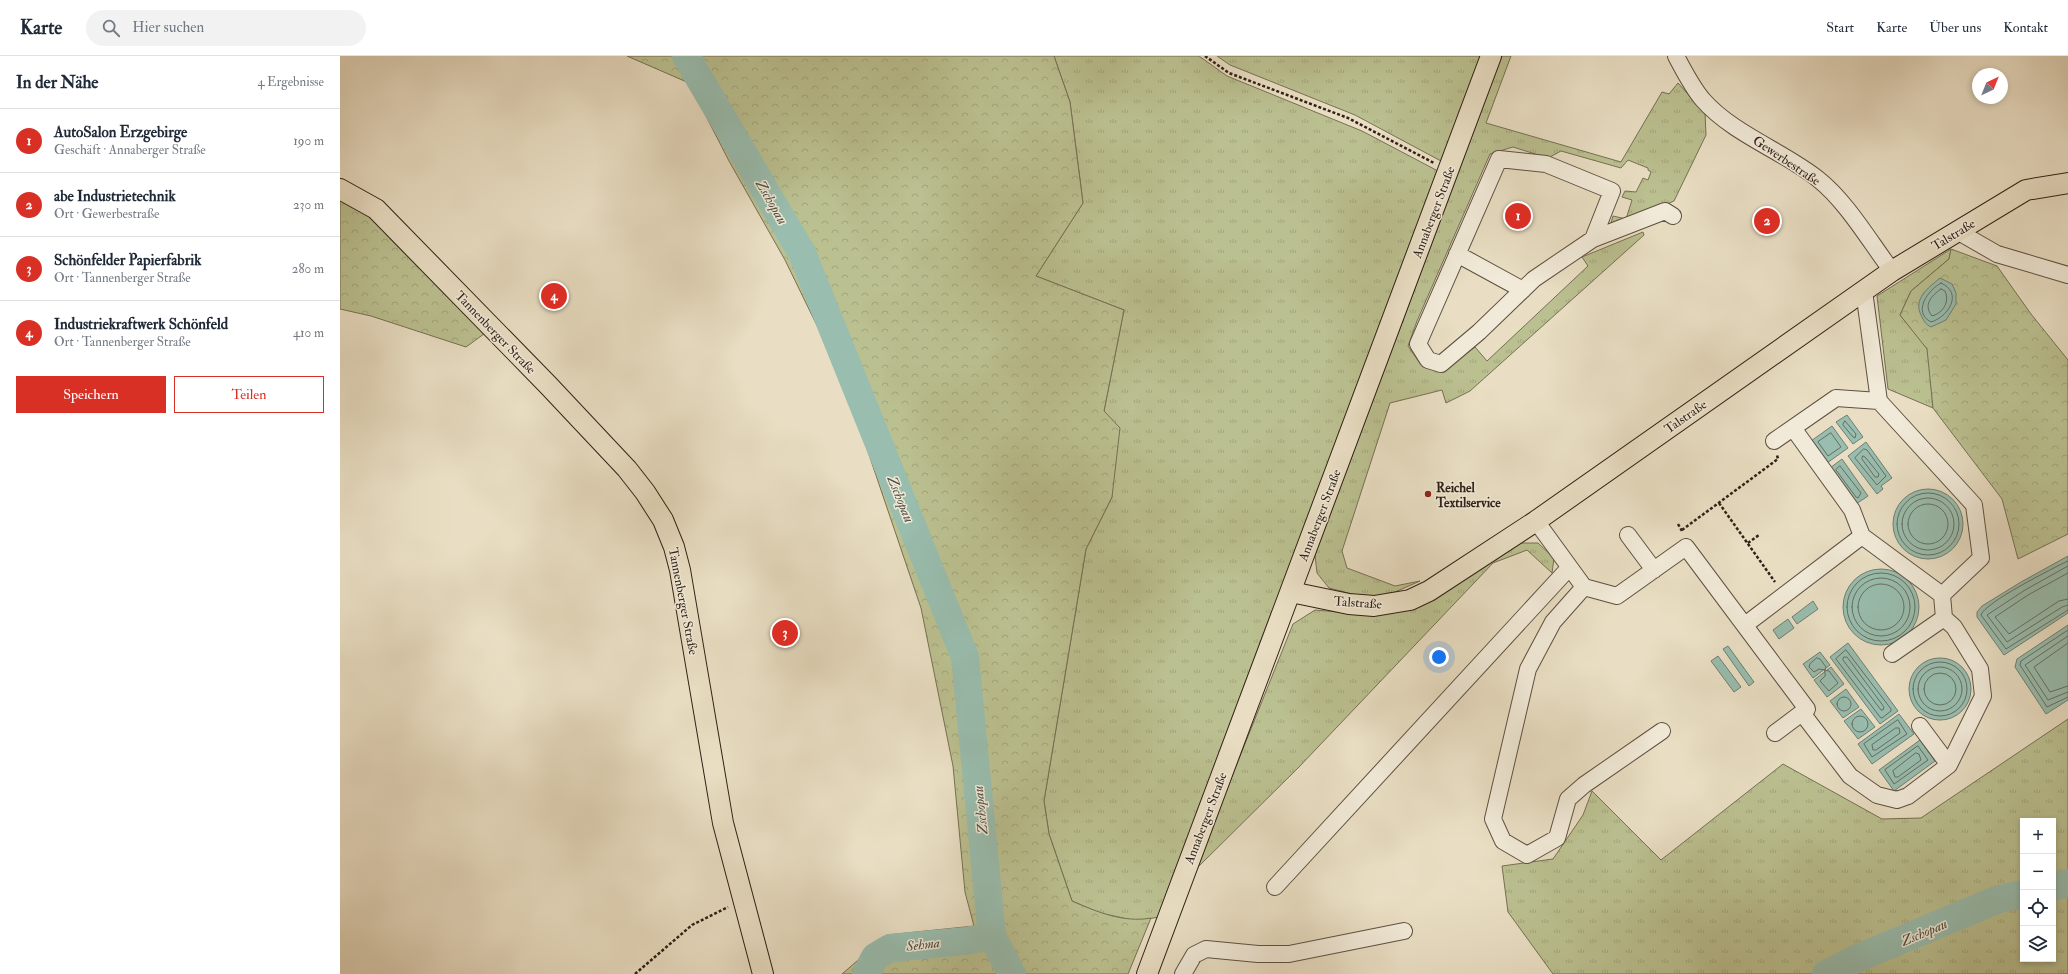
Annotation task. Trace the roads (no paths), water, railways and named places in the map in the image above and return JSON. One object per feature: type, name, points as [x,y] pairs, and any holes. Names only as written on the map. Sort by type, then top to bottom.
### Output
[{"type":"main road","name":"Annaberger Straße","points":[[1147,974],[1491,56]]},
{"type":"main road","name":"Talstraße","points":[[1291,592],[1350,604],[1374,606],[1410,600],[1429,591],[1536,521],[1892,271],[2026,190],[2068,183]]},
{"type":"main road","name":"Tannenberger Straße","points":[[340,189],[376,209],[548,385],[627,469],[646,492],[663,520],[674,547],[680,570],[723,823],[763,974]]},
{"type":"street","name":"Gewerbestraße","points":[[1676,56],[1687,77],[1703,100],[1725,120],[1819,180],[1841,203],[1892,271]]},
{"type":"street","points":[[1593,239],[1612,191],[1546,164],[1499,159],[1418,344],[1428,360],[1441,364],[1479,332],[1534,279],[1593,239],[1665,212],[1673,216]]},
{"type":"street","points":[[1957,232],[1997,254],[2068,275]]},
{"type":"street","points":[[1457,254],[1522,290]]},
{"type":"street","points":[[1864,291],[1879,401],[1974,505],[1981,558],[1942,595]]},
{"type":"street","points":[[1774,441],[1836,398],[1879,401]]},
{"type":"street","points":[[1793,428],[1852,510],[1862,536],[1942,595],[1944,618],[1954,627],[1980,669],[1983,696],[1949,765],[1908,796],[1897,800],[1877,795],[1850,776],[1802,713]]},
{"type":"street","points":[[1536,521],[1584,587],[1617,596],[1686,547],[1808,709],[1775,733]]},
{"type":"street","points":[[1628,535],[1654,570]]},
{"type":"street","points":[[1745,626],[1862,536]]},
{"type":"street","points":[[1275,887],[1569,568]]},
{"type":"street","points":[[1584,587],[1553,622],[1528,669],[1493,819],[1503,841],[1527,855],[1556,838],[1568,799],[1584,785],[1662,731]]},
{"type":"street","points":[[1892,654],[1944,618]]},
{"type":"street","points":[[1920,726],[1949,765]]},
{"type":"street","points":[[1183,974],[1194,955],[1206,949],[1258,954],[1290,954],[1404,930]]},
{"type":"water","points":[[1940,278],[1952,284],[1956,293],[1956,304],[1946,320],[1931,327],[1923,319],[1919,309],[1919,304],[1923,294]]},
{"type":"water","points":[[1847,415],[1863,437],[1853,444],[1836,422]]},
{"type":"water","points":[[1832,426],[1848,448],[1827,463],[1811,441]]},
{"type":"water","points":[[1866,442],[1892,478],[1881,486],[1883,489],[1877,494],[1848,456]]},
{"type":"water","points":[[1842,459],[1868,496],[1856,504],[1830,468]]},
{"type":"water","points":[[1928,489],[1941,492],[1953,499],[1960,511],[1963,524],[1960,537],[1953,549],[1941,556],[1928,559],[1915,556],[1903,549],[1896,537],[1893,524],[1896,511],[1903,499],[1915,492]]},
{"type":"water","points":[[2068,556],[2068,613],[2004,655],[1977,617],[1977,612],[1982,606],[2021,582]]},
{"type":"water","points":[[1881,569],[1895,572],[1908,580],[1916,593],[1919,607],[1916,621],[1908,634],[1895,642],[1881,645],[1867,642],[1854,634],[1846,621],[1843,607],[1846,593],[1854,580],[1867,572]]},
{"type":"water","points":[[1813,601],[1818,609],[1797,624],[1792,617]]},
{"type":"water","points":[[1788,619],[1794,628],[1779,639],[1773,630]]},
{"type":"water","points":[[2068,625],[2068,700],[2046,714],[2015,667],[2017,659]]},
{"type":"water","points":[[1848,643],[1898,711],[1880,724],[1830,657]]},
{"type":"water","points":[[1728,646],[1754,682],[1749,686],[1723,649]]},
{"type":"water","points":[[1820,652],[1830,665],[1813,678],[1803,664]]},
{"type":"water","points":[[1718,656],[1741,687],[1734,692],[1711,661]]},
{"type":"water","points":[[1940,658],[1952,660],[1962,667],[1969,677],[1971,689],[1969,701],[1962,711],[1952,718],[1940,720],[1928,718],[1918,711],[1911,701],[1909,689],[1911,677],[1918,667],[1928,660]]},
{"type":"water","points":[[1831,667],[1844,684],[1827,697],[1814,680]]},
{"type":"water","points":[[1846,689],[1859,707],[1843,718],[1830,701]]},
{"type":"water","points":[[1861,709],[1875,727],[1858,739],[1844,721]]},
{"type":"water","points":[[1899,714],[1914,734],[1872,764],[1858,744]]},
{"type":"water","points":[[1920,740],[1935,761],[1894,791],[1879,770]]},
{"type":"waterway","name":"Zschopau","points":[[686,56],[802,253],[965,657],[992,936],[1012,974]]},
{"type":"waterway","name":"Zschopau","points":[[2056,886],[2068,883]]},
{"type":"waterway","name":"Zschopau","points":[[1826,974],[1858,958],[1999,899],[2020,895]]},
{"type":"waterway","name":"Sehma","points":[[866,974],[875,957],[890,948],[966,941],[992,936]]},
{"type":"place","name":"AutoSalon Erzgebirge","points":[[1518,216]]},
{"type":"place","name":"abe Industrietechnik","points":[[1767,221]]},
{"type":"place","name":"Industriekraftwerk Schönfeld","points":[[554,296]]},
{"type":"place","name":"Reichel Textilservice","points":[[1428,494]]},
{"type":"place","name":"Schönfelder Papierfabrik","points":[[785,633]]}]
